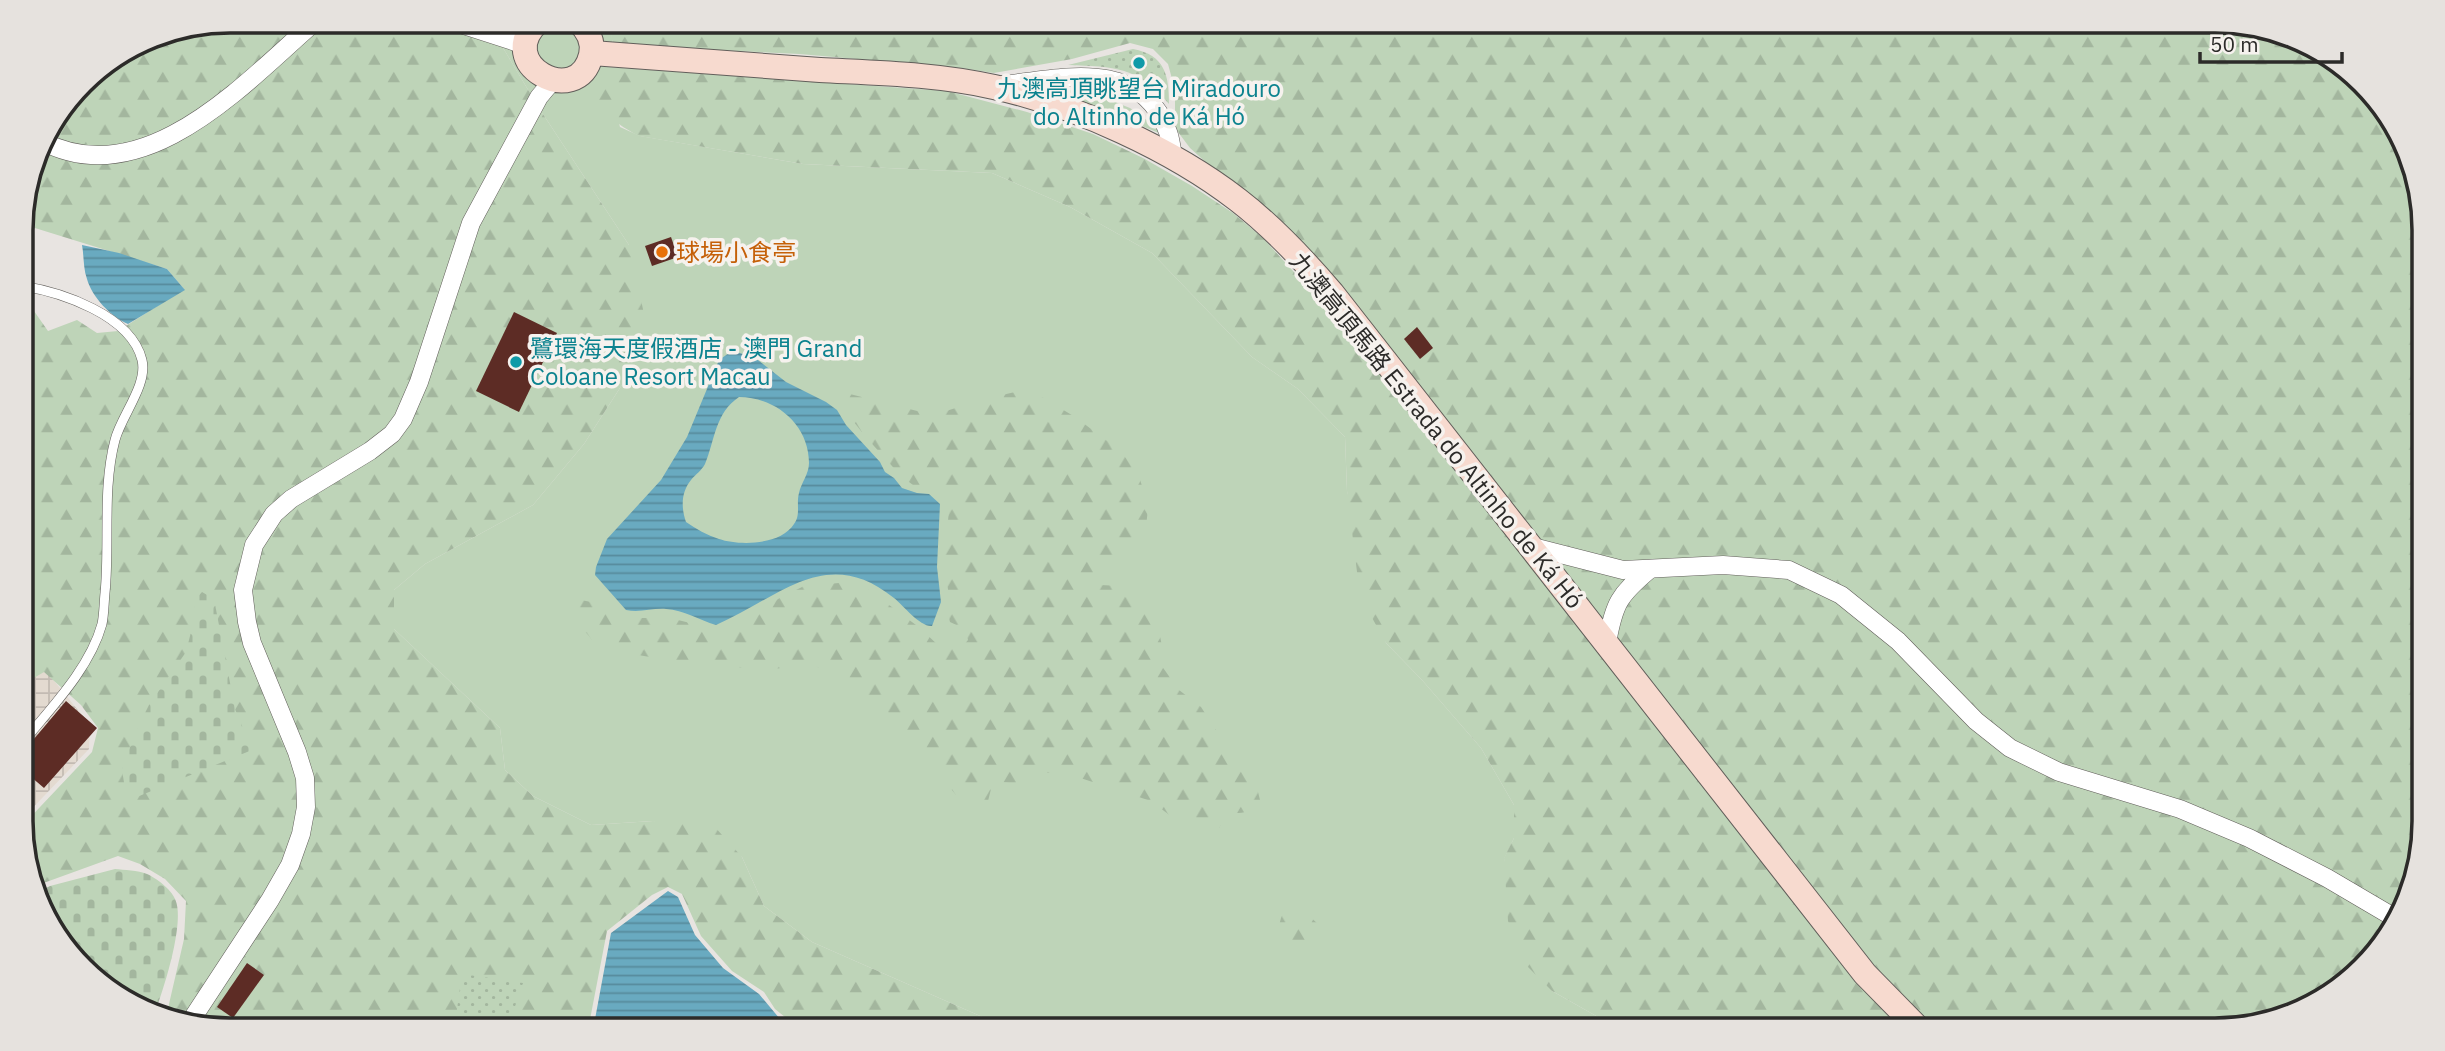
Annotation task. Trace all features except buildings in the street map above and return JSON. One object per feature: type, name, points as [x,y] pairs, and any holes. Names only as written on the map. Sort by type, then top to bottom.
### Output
[{"type":"main road","points":[[529,33],[525,45],[528,61],[544,84],[575,77],[583,71],[592,53],[588,33]]},
{"type":"main road","name":"九澳高頂馬路 Estrada do Altinho de Ká Hó","points":[[592,53],[930,77],[993,86],[1055,104],[1130,135],[1173,158],[1237,199],[1306,262],[1533,547],[1865,974],[1907,1017]]},
{"type":"street","points":[[53,146],[81,153],[102,154],[128,152],[157,143],[215,109],[304,33]]},
{"type":"street","points":[[488,33],[525,45]]},
{"type":"street","points":[[993,86],[1089,76],[1115,79],[1138,91],[1157,110],[1169,132],[1173,158]]},
{"type":"street","points":[[195,1014],[290,865],[301,834],[306,807],[305,778],[297,752],[252,643],[247,622],[243,590],[254,545],[274,514],[291,499],[370,451],[392,434],[403,419],[419,383],[471,223],[544,84]]},
{"type":"street","points":[[1533,547],[1623,570],[1723,565],[1789,570],[1841,595],[1898,642],[1976,721],[2010,748],[2059,772],[2180,809],[2249,838],[2327,878],[2388,914]]},
{"type":"street","points":[[1607,643],[1613,613],[1628,588],[1650,569]]},
{"type":"lane","points":[[33,730],[80,673],[102,625],[110,472],[115,438],[142,377],[142,360],[130,337],[106,317],[79,300],[34,287]]},
{"type":"shaded area","points":[[42,666],[90,725],[89,749],[33,808],[33,673]]},
{"type":"green space","points":[[494,33],[611,33],[608,75],[620,127],[640,136],[803,164],[992,173],[1070,207],[1152,253],[1252,357],[1298,389],[1345,437],[1347,491],[1386,643],[1481,748],[1514,805],[1514,838],[1504,859],[1552,991],[1599,1017],[984,1018],[812,942],[764,906],[742,857],[653,821],[591,825],[533,796],[505,770],[500,728],[394,629],[394,590],[425,564],[533,505],[584,444],[627,377],[629,245],[539,108]]},
{"type":"green space","points":[[494,33],[539,108],[629,245],[646,323],[627,377],[584,444],[533,505],[425,564],[394,590],[394,629],[500,728],[505,770],[533,796],[591,825],[653,821],[713,825],[742,857],[764,906],[812,942],[984,1018],[786,1018],[775,1009],[764,992],[732,971],[701,936],[682,894],[668,887],[652,895],[607,931],[590,1018],[230,1018],[192,1014],[168,1007],[184,939],[186,901],[165,879],[140,864],[118,856],[44,883],[35,847],[33,821],[33,814],[92,752],[98,728],[81,705],[44,672],[33,678],[34,311],[48,331],[77,320],[97,333],[118,331],[184,289],[167,269],[34,228],[40,179],[60,132],[82,100],[121,66],[155,48],[204,35]]},
{"type":"green space","points":[[611,33],[2215,33],[2253,37],[2290,48],[2335,74],[2371,110],[2397,155],[2410,204],[2412,821],[2408,859],[2397,896],[2371,941],[2335,977],[2290,1003],[2253,1014],[2228,1017],[1599,1017],[1552,991],[1526,965],[1508,921],[1504,858],[1514,838],[1514,805],[1481,748],[1386,643],[1360,596],[1347,491],[1345,437],[1298,389],[1252,357],[1152,253],[1070,207],[992,173],[803,164],[639,136],[606,113],[597,94],[608,67],[947,91],[1027,112],[1093,134],[1192,186],[1233,213],[1263,238],[1464,459],[1210,166],[1190,148],[1175,128],[1175,90],[1168,64],[1153,49],[1130,43],[1072,59],[994,73],[799,54],[613,45]]},
{"type":"green space","points":[[1133,49],[1152,56],[1163,68],[1168,84],[1169,104],[1157,91],[1135,75],[1112,68],[1068,65]]},
{"type":"green space","points":[[1054,83],[1058,89],[1089,92],[1130,108],[1148,121],[1153,118],[1159,133],[1046,91],[1045,88]]},
{"type":"green space","points":[[834,390],[933,415],[1015,392],[1037,394],[1075,417],[1122,452],[1140,479],[1148,508],[1145,537],[1136,548],[1113,563],[1102,575],[1100,585],[1121,586],[1147,612],[1161,640],[1161,665],[1179,690],[1201,707],[1229,750],[1256,784],[1260,800],[1256,805],[1246,812],[1227,812],[1219,828],[1206,826],[1190,813],[1183,819],[1172,817],[1151,801],[1062,772],[1032,774],[1019,784],[993,781],[988,801],[979,806],[956,795],[887,711],[810,663],[769,670],[685,663],[609,650],[592,640],[568,610],[576,599],[611,606],[627,618],[670,618],[722,631],[748,620],[778,599],[804,586],[839,583],[865,587],[920,628],[941,648],[962,647],[968,640],[965,629],[950,622],[947,610],[948,589],[943,568],[949,511],[942,497],[927,485],[913,485],[901,476],[846,412]]},
{"type":"green space","points":[[202,592],[214,599],[235,709],[252,750],[127,801],[122,770],[135,733],[149,705],[186,652],[194,620],[195,600]]},
{"type":"green space","points":[[115,869],[147,874],[170,891],[178,909],[178,923],[168,974],[158,1004],[110,977],[91,960],[74,941],[60,919],[45,888]]},
{"type":"green space","points":[[1286,908],[1305,912],[1319,925],[1314,937],[1307,944],[1298,947],[1284,940],[1280,932],[1280,921]]},
{"type":"green space","points":[[462,974],[523,983],[511,1018],[456,1018]]},
{"type":"water","points":[[82,245],[119,253],[167,269],[185,290],[128,324],[109,311],[93,293],[86,275]]},
{"type":"water","points":[[732,351],[754,357],[786,382],[826,402],[837,410],[846,425],[880,462],[885,472],[902,488],[929,494],[940,504],[937,567],[941,602],[932,626],[917,620],[894,598],[869,582],[846,575],[824,575],[803,581],[716,625],[673,610],[626,610],[595,575],[607,539],[661,480],[687,437],[719,360]],"holes":[[[739,397],[752,398],[777,408],[796,425],[803,436],[809,467],[799,493],[797,517],[788,531],[770,540],[738,543],[706,534],[686,522],[683,511],[684,495],[688,485],[705,464],[725,411]]]},
{"type":"water","points":[[668,891],[678,897],[695,935],[723,968],[759,994],[779,1018],[595,1018],[611,933]]},
{"type":"place","name":"九澳高頂眺望台 Miradouro do Altinho de Ká Hó","points":[[1139,63]]},
{"type":"place","name":"球場小食亭","points":[[662,252]]},
{"type":"place","name":"鷺環海天度假酒店 - 澳門 Grand Coloane Resort Macau","points":[[516,362]]}]
